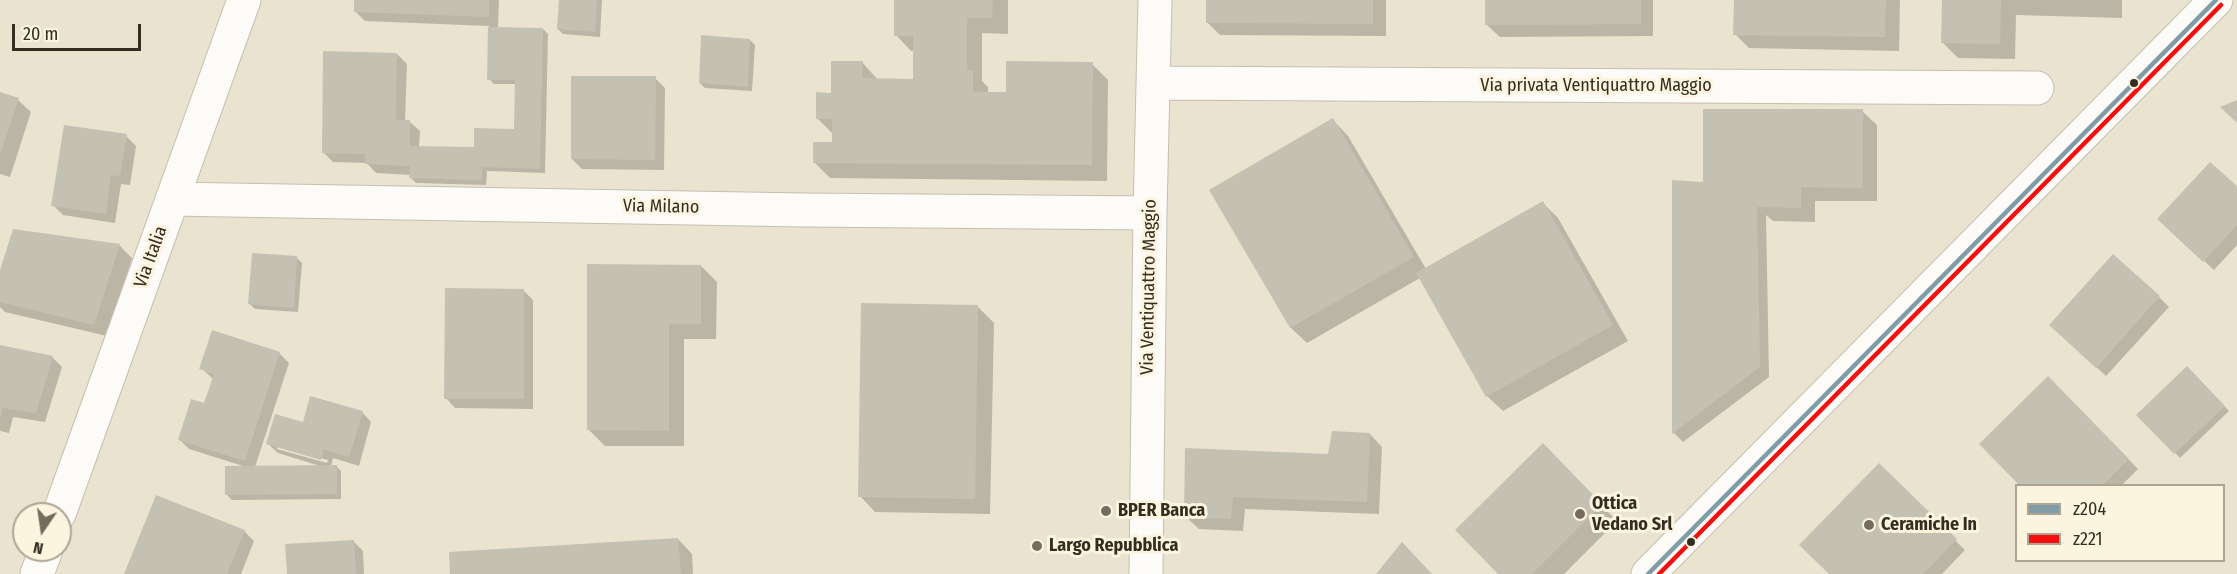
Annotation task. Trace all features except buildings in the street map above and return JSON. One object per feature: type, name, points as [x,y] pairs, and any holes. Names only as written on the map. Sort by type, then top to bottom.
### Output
[{"type":"street","name":"Via Italia","points":[[63,502],[244,0]]},
{"type":"street","name":"Via Ventiquattro Maggio","points":[[1146,574],[1155,0]]},
{"type":"street","points":[[1648,574],[2216,0]]},
{"type":"street","name":"Via privata Ventiquattro Maggio","points":[[1154,83],[2037,88]]},
{"type":"street","name":"Via Milano","points":[[172,199],[804,210],[1150,213]]},
{"type":"transit line","name":"z204","points":[[1648,574],[2216,0]]},
{"type":"transit line","name":"z221","points":[[1659,574],[2221,5]]},
{"type":"place","name":"BPER Banca","points":[[1106,511]]},
{"type":"place","name":"Ottica Vedano Srl","points":[[1580,514]]},
{"type":"place","name":"Ceramiche In","points":[[1869,525]]},
{"type":"place","name":"Largo Repubblica","points":[[1037,546]]}]
